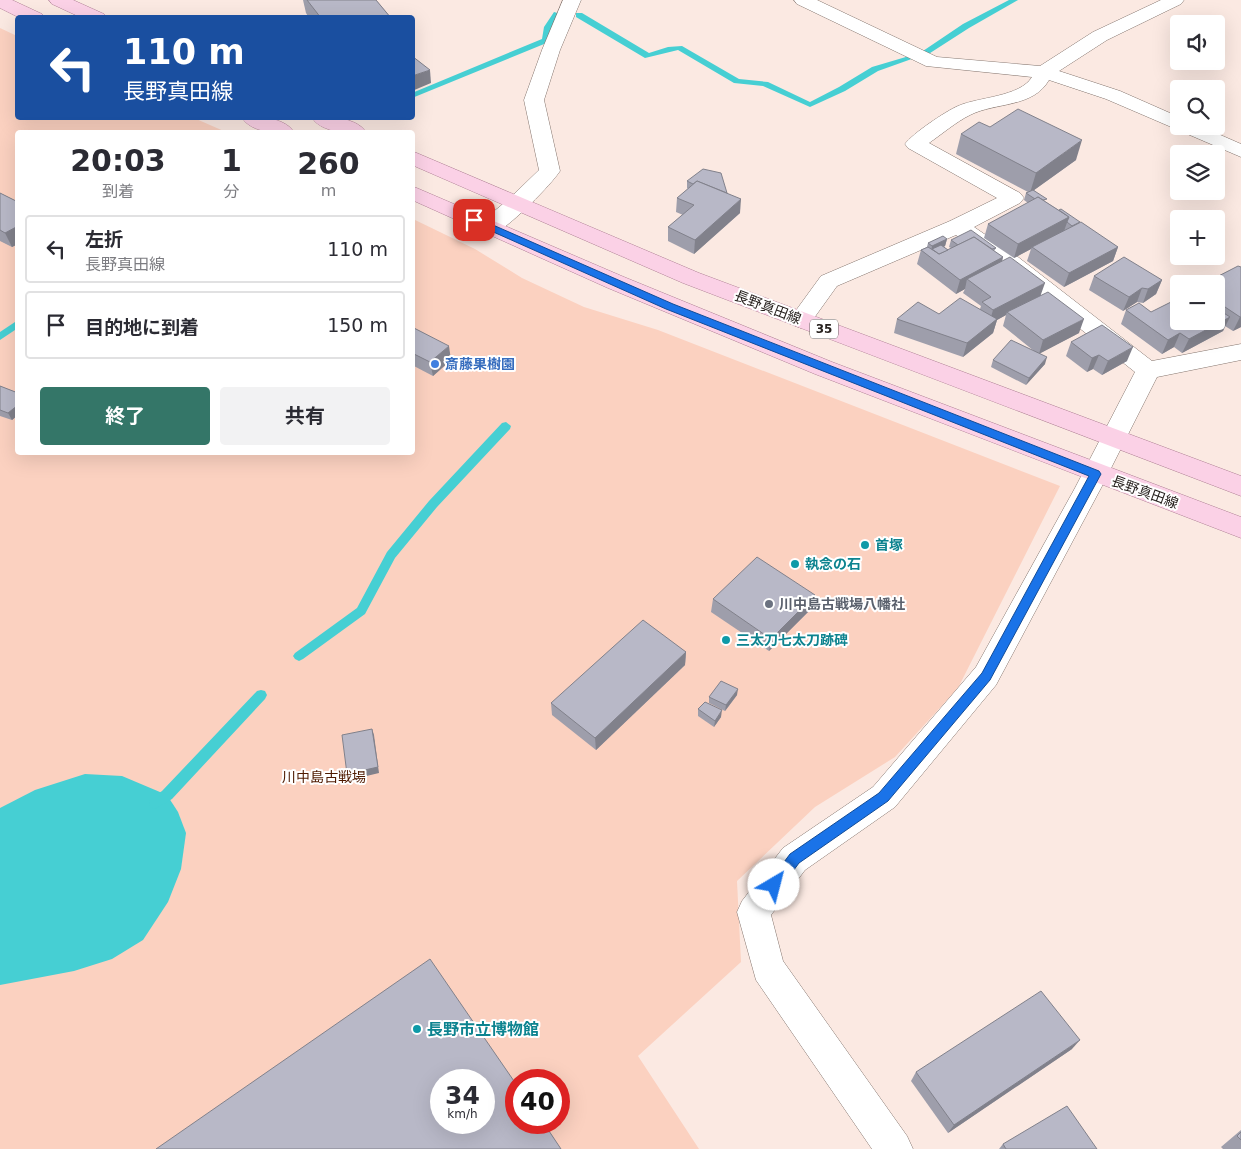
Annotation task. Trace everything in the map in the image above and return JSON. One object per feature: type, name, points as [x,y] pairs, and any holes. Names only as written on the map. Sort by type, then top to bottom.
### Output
[{"type":"main road","points":[[58,0],[91,15]]},
{"type":"main road","points":[[0,1],[30,15]]},
{"type":"main road","points":[[257,120],[279,130]]},
{"type":"main road","points":[[327,120],[351,130]]},
{"type":"main road","name":"長野真田線","points":[[415,159],[691,278],[1241,486]]},
{"type":"main road","name":"長野真田線","points":[[415,193],[678,310],[1096,474],[1241,528]]},
{"type":"street","points":[[490,228],[518,204],[550,170],[534,100],[550,50],[572,0]]},
{"type":"street","points":[[803,0],[933,62],[1044,72],[1113,95],[1170,120]]},
{"type":"street","points":[[801,320],[830,281],[958,226],[1013,198],[915,144],[964,110],[1022,94],[1036,86],[1044,72],[1100,36],[1175,0]]},
{"type":"street","points":[[1203,135],[1241,151]]},
{"type":"street","points":[[958,226],[1010,262],[1148,370],[1241,352]]},
{"type":"street","points":[[894,1149],[768,968],[754,912],[794,859],[884,797],[986,676],[1096,474],[1148,370]]},
{"type":"green space","name":"川中島古戦場","points":[[0,28],[15,35],[15,120],[199,120],[221,130],[15,130],[15,455],[415,455],[415,220],[475,249],[522,278],[584,307],[658,330],[1060,486],[958,688],[895,757],[815,807],[737,881],[741,962],[638,1056],[699,1149],[0,1149]]},
{"type":"water","points":[[85,774],[122,776],[167,795],[178,812],[186,833],[181,869],[168,902],[143,940],[112,959],[74,971],[0,985],[0,808],[35,790]]},
{"type":"building","points":[[307,0],[376,0],[388,15],[319,15]]},
{"type":"building","points":[[415,58],[430,70],[415,75]]},
{"type":"building","points":[[1018,109],[1082,140],[1036,173],[961,134],[979,122],[990,127]]},
{"type":"building","points":[[703,169],[721,173],[727,193],[697,181],[693,184],[687,181]]},
{"type":"building","points":[[697,181],[741,199],[695,240],[668,227],[694,205],[677,198]]},
{"type":"building","points":[[1033,190],[1047,199],[1043,200],[1038,197],[1035,199],[1026,193]]},
{"type":"building","points":[[0,193],[15,200],[15,228],[5,233],[0,230]]},
{"type":"building","points":[[1038,197],[1069,217],[1018,244],[988,224]]},
{"type":"building","points":[[1061,209],[1080,222],[1072,226],[1067,222],[1069,217],[1059,210]]},
{"type":"building","points":[[1081,222],[1118,247],[1069,273],[1032,247]]},
{"type":"building","points":[[971,230],[996,248],[992,249],[974,237],[958,245],[951,240]]},
{"type":"building","points":[[943,236],[947,239],[932,246],[928,243]]},
{"type":"building","points":[[974,237],[1003,257],[960,280],[921,250],[928,247],[939,254]]},
{"type":"building","points":[[941,245],[948,250],[939,254],[932,249]]},
{"type":"building","points":[[1010,257],[1045,283],[993,310],[982,302],[991,297],[967,279]]},
{"type":"building","points":[[1124,257],[1162,280],[1148,289],[1142,288],[1129,297],[1094,276]]},
{"type":"building","points":[[1238,266],[1241,267],[1241,317],[1225,307],[1225,275],[1220,275]]},
{"type":"building","points":[[1048,292],[1084,319],[1043,340],[1007,312]]},
{"type":"building","points":[[960,298],[997,319],[967,343],[897,319],[918,302],[939,314]]},
{"type":"building","points":[[1170,302],[1170,330],[1206,330],[1189,339],[1180,333],[1168,340],[1126,310],[1139,303],[1151,312]]},
{"type":"building","points":[[1102,325],[1133,347],[1108,361],[1099,355],[1092,358],[1071,342]]},
{"type":"building","points":[[415,329],[449,346],[430,362],[415,354]]},
{"type":"building","points":[[1011,340],[1047,357],[1029,378],[993,360]]},
{"type":"building","points":[[0,386],[15,392],[15,407],[8,413],[0,410]]},
{"type":"building","points":[[757,557],[815,595],[771,639],[713,599]]},
{"type":"building","points":[[643,620],[686,652],[595,738],[551,703]]},
{"type":"building","points":[[721,681],[738,689],[726,705],[709,697]]},
{"type":"building","points":[[705,702],[722,710],[715,721],[698,709]]},
{"type":"building","points":[[372,729],[378,767],[347,774],[342,735]]},
{"type":"building","name":"長野市立博物館","points":[[430,959],[506,1069],[505,1134],[551,1134],[561,1149],[156,1149]]},
{"type":"building","points":[[1041,991],[1080,1040],[954,1125],[916,1072]]},
{"type":"building","points":[[1067,1106],[1097,1149],[1006,1149],[1003,1144]]},
{"type":"building","points":[[1241,1132],[1241,1140],[1237,1136]]},
{"type":"waterway","points":[[924,53],[966,26],[1014,0]]},
{"type":"waterway","points":[[415,95],[541,43],[546,40],[548,27],[557,14]]},
{"type":"waterway","points":[[579,15],[648,56],[668,49],[679,48],[737,81],[765,84],[810,105],[842,89],[875,69],[916,56]]},
{"type":"waterway","points":[[0,337],[15,325]]},
{"type":"waterway","points":[[299,656],[361,611],[391,555],[433,504],[506,426]]},
{"type":"waterway","points":[[155,803],[167,795],[261,695]]},
{"type":"place","name":"斎藤果樹園","points":[[435,364]]},
{"type":"place","name":"首塚","points":[[865,545]]},
{"type":"place","name":"執念の石","points":[[795,564]]},
{"type":"place","name":"川中島古戦場八幡社","points":[[769,604]]},
{"type":"place","name":"三太刀七太刀跡碑","points":[[726,640]]},
{"type":"place","name":"長野市立博物館","points":[[417,1029]]},
{"type":"route","points":[[474,220],[669,306],[1096,474],[986,676],[884,797],[794,859],[774,885]]}]
